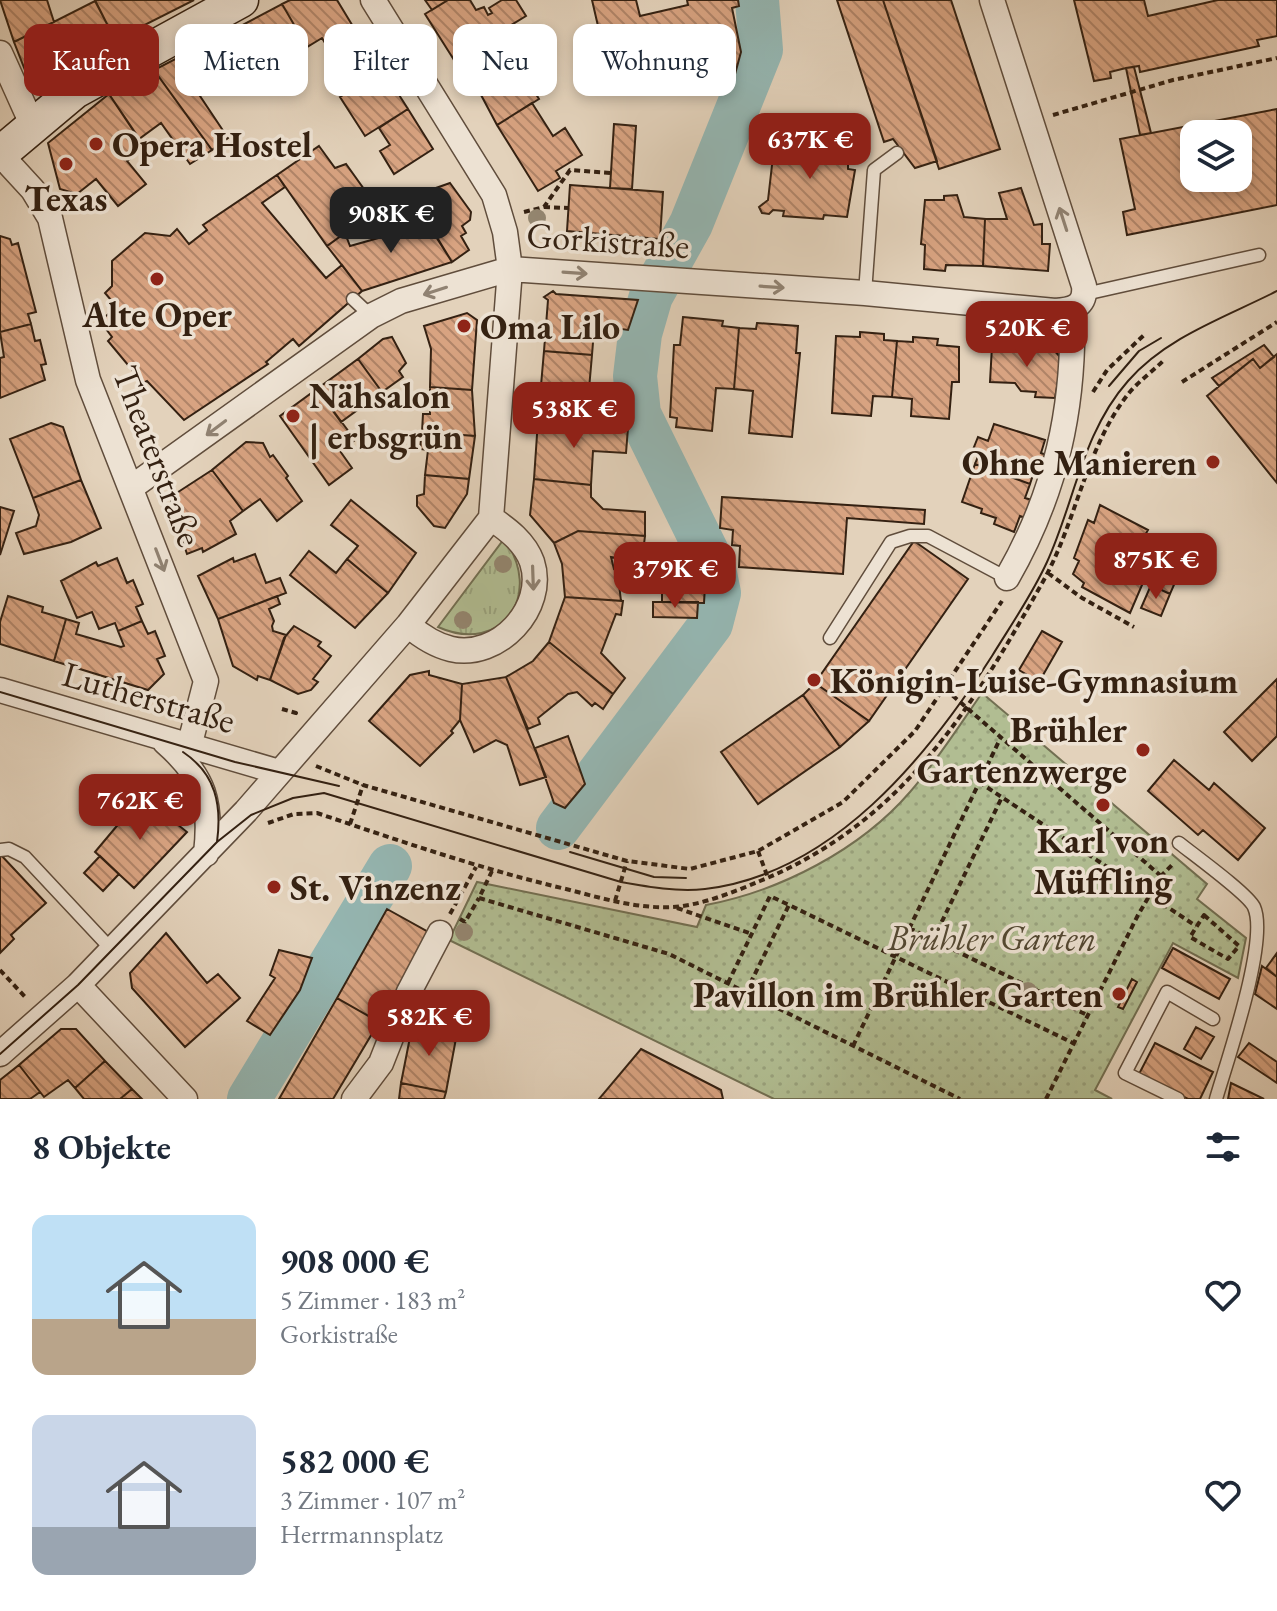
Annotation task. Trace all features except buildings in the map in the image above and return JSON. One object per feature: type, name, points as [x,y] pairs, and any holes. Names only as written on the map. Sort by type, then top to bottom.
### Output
[{"type":"street","points":[[0,154],[75,91],[241,0]]},
{"type":"street","points":[[0,1054],[78,985],[246,811],[408,625],[491,518],[510,269],[501,219],[494,195],[373,0]]},
{"type":"street","points":[[992,0],[1032,121],[1078,302],[1061,447],[1034,531],[1007,578]]},
{"type":"street","points":[[0,53],[32,124]]},
{"type":"street","name":"Theaterstraße","points":[[0,154],[33,190],[50,218],[88,380],[206,681],[189,747]]},
{"type":"street","name":"Gorkistraße","points":[[132,487],[371,316],[401,301],[510,269],[865,293],[1055,311],[1078,302]]},
{"type":"street","points":[[408,625],[426,640],[453,650],[477,649],[497,642],[524,617],[535,581],[532,562],[510,531],[491,518]]},
{"type":"street","name":"Lutherstraße","points":[[0,690],[279,772]]},
{"type":"street","points":[[160,738],[195,773],[207,801],[210,820],[206,854]]},
{"type":"street","points":[[354,1099],[381,1063],[409,992],[445,923]]},
{"type":"street","points":[[78,985],[185,1099]]},
{"type":"street","points":[[378,1099],[381,1063]]},
{"type":"lane","points":[[865,293],[874,170],[897,153]]},
{"type":"lane","points":[[1078,302],[1259,255]]},
{"type":"lane","points":[[353,299],[371,316]]},
{"type":"lane","points":[[830,638],[891,542],[910,536],[928,536],[1007,578]]},
{"type":"lane","points":[[1179,843],[1254,905],[1258,927],[1255,952],[1216,1099]]},
{"type":"lane","points":[[0,850],[9,849],[25,857],[112,950]]},
{"type":"lane","points":[[1178,1099],[1125,1073],[1167,992],[1213,1019]]},
{"type":"path","points":[[1032,121],[1173,80],[1277,58]]},
{"type":"path","points":[[544,207],[570,170],[611,173]]},
{"type":"path","points":[[501,219],[544,207],[568,208]]},
{"type":"path","points":[[1182,382],[1277,322]]},
{"type":"path","points":[[675,907],[732,893],[830,848],[862,825],[910,780],[967,708],[1048,573],[1111,421],[1130,392],[1164,360]]},
{"type":"path","points":[[1048,573],[1082,598],[1134,627]]},
{"type":"path","points":[[302,745],[315,766],[363,785],[627,861],[690,869],[758,851],[843,802],[915,731],[1014,582],[1007,578]]},
{"type":"path","points":[[945,689],[1161,876]]},
{"type":"path","points":[[282,709],[296,713],[290,723]]},
{"type":"path","points":[[853,1046],[1000,739]]},
{"type":"path","points":[[979,782],[1196,926]]},
{"type":"path","points":[[350,824],[363,785]]},
{"type":"path","points":[[933,940],[1002,797]]},
{"type":"path","points":[[246,811],[264,824],[294,814],[317,813],[476,867],[615,901],[675,907],[752,934]]},
{"type":"path","points":[[758,851],[768,878]]},
{"type":"path","points":[[1046,1099],[1149,895],[1161,876],[1179,859]]},
{"type":"path","points":[[615,901],[627,861]]},
{"type":"path","points":[[445,923],[476,867]]},
{"type":"path","points":[[445,923],[465,922],[492,871]]},
{"type":"path","points":[[728,983],[770,896],[1073,1043]]},
{"type":"path","points":[[479,898],[669,954],[960,1099]]},
{"type":"path","points":[[746,992],[789,905]]},
{"type":"path","points":[[1204,915],[1239,946],[1228,959],[1190,937],[1196,926],[1204,915]]},
{"type":"path","points":[[909,928],[1087,1015]]},
{"type":"path","points":[[0,970],[22,994]]},
{"type":"green space","points":[[504,539],[515,559],[520,580],[518,598],[510,614],[498,626],[481,633],[461,634],[438,627]]},
{"type":"green space","name":"Brühler Garten","points":[[982,693],[1207,884],[1197,899],[1246,938],[1238,978],[1173,943],[1095,1090],[1112,1099],[774,1099],[449,940],[477,882],[697,927],[706,905],[762,890],[790,878],[843,850],[867,832],[890,813],[920,780]]},
{"type":"waterway","points":[[558,828],[711,624],[719,593],[713,564],[639,414],[635,376],[640,334],[651,296],[691,224],[761,50],[757,0]]},
{"type":"waterway","points":[[249,1099],[390,866]]},
{"type":"tram line","points":[[0,1054],[78,985],[217,842],[251,815],[293,798],[324,793],[621,882],[652,887],[705,889],[751,879],[795,860],[835,835],[872,804],[907,770],[967,694],[1041,574],[1057,539],[1090,445],[1112,401],[1128,381],[1178,340],[1277,291]]},
{"type":"tram line","points":[[1109,386],[1139,351],[1161,338]]},
{"type":"tram line","points":[[0,692],[235,762],[339,786]]},
{"type":"tram line","points":[[183,752],[210,780],[217,803],[217,842]]},
{"type":"tram line","points":[[570,852],[654,877],[686,878]]},
{"type":"place","name":"Opera Hostel","points":[[96,144]]},
{"type":"place","name":"Texas","points":[[66,164]]},
{"type":"place","name":"Alte Oper","points":[[157,279]]},
{"type":"place","name":"Oma Lilo","points":[[464,326]]},
{"type":"place","name":"Nähsalon | erbsgrün","points":[[293,416]]},
{"type":"place","name":"Ohne Manieren","points":[[1213,462]]},
{"type":"place","name":"Königin-Luise-Gymnasium","points":[[814,680]]},
{"type":"place","name":"Brühler Gartenzwerge","points":[[1143,750]]},
{"type":"place","name":"Karl von Müffling","points":[[1103,805]]},
{"type":"place","name":"St. Vinzenz","points":[[274,887]]},
{"type":"place","name":"Pavillon im Brühler Garten","points":[[1119,994]]}]
